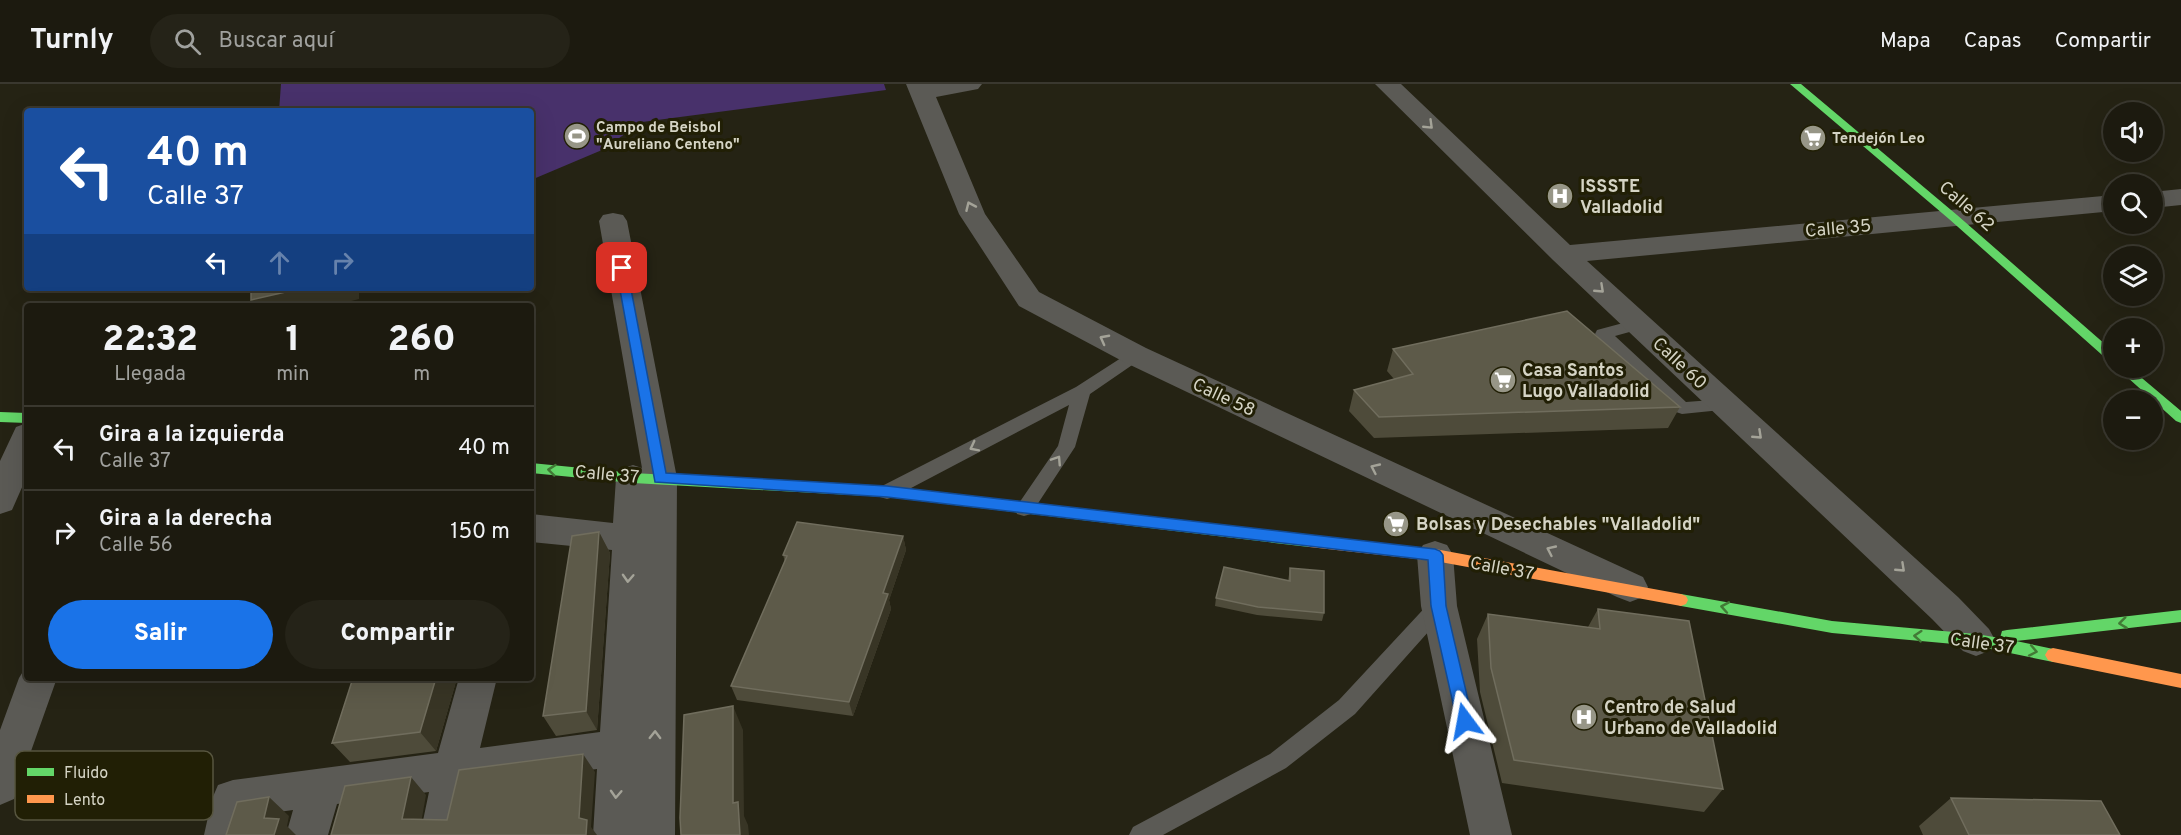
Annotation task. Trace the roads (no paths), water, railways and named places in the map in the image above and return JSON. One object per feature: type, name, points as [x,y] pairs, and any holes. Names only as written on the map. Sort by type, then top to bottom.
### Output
[{"type":"street","points":[[920,88],[970,84]]},
{"type":"street","name":"Calle 60","points":[[1387,84],[1563,255],[1945,608],[1976,640]]},
{"type":"street","name":"Calle 62","points":[[1795,84],[1953,217],[2103,349]]},
{"type":"street","name":"Calle 58","points":[[920,88],[972,214],[1029,299],[1136,355],[1642,593]]},
{"type":"street","points":[[2163,199],[2181,197]]},
{"type":"street","name":"Calle 35","points":[[1563,255],[2103,204]]},
{"type":"street","points":[[613,221],[646,478],[654,835]]},
{"type":"street","points":[[2135,378],[2181,418]]},
{"type":"street","points":[[0,417],[24,418]]},
{"type":"street","points":[[12,483],[24,445]]},
{"type":"street","name":"Calle 37","points":[[534,468],[646,478],[887,492],[1435,555],[1832,627],[1976,640],[2181,681]]},
{"type":"street","points":[[614,835],[630,537],[646,478]]},
{"type":"street","points":[[534,528],[630,537]]},
{"type":"street","points":[[1435,555],[1439,606],[1491,835]]},
{"type":"street","points":[[1976,640],[2181,616]]},
{"type":"street","points":[[0,786],[37,681]]},
{"type":"street","points":[[441,835],[454,769],[477,681]]},
{"type":"street","points":[[225,835],[233,799],[619,748]]},
{"type":"street","points":[[307,835],[321,786]]},
{"type":"lane","points":[[887,492],[1082,391],[1136,355]]},
{"type":"lane","points":[[1024,509],[1066,447],[1082,391]]},
{"type":"lane","points":[[1141,835],[1278,761],[1347,707],[1439,606]]},
{"type":"place","name":"Campo de Beisbol \"Aureliano Centeno\"","points":[[577,136]]},
{"type":"place","name":"Tendejón Leo","points":[[1813,138]]},
{"type":"place","name":"ISSSTE Valladolid","points":[[1560,196]]},
{"type":"place","name":"Casa Santos Lugo Valladolid","points":[[1503,380]]},
{"type":"place","name":"Bolsas y Desechables \"Valladolid\"","points":[[1396,524]]},
{"type":"place","name":"Centro de Salud Urbano de Valladolid","points":[[1584,717]]}]
